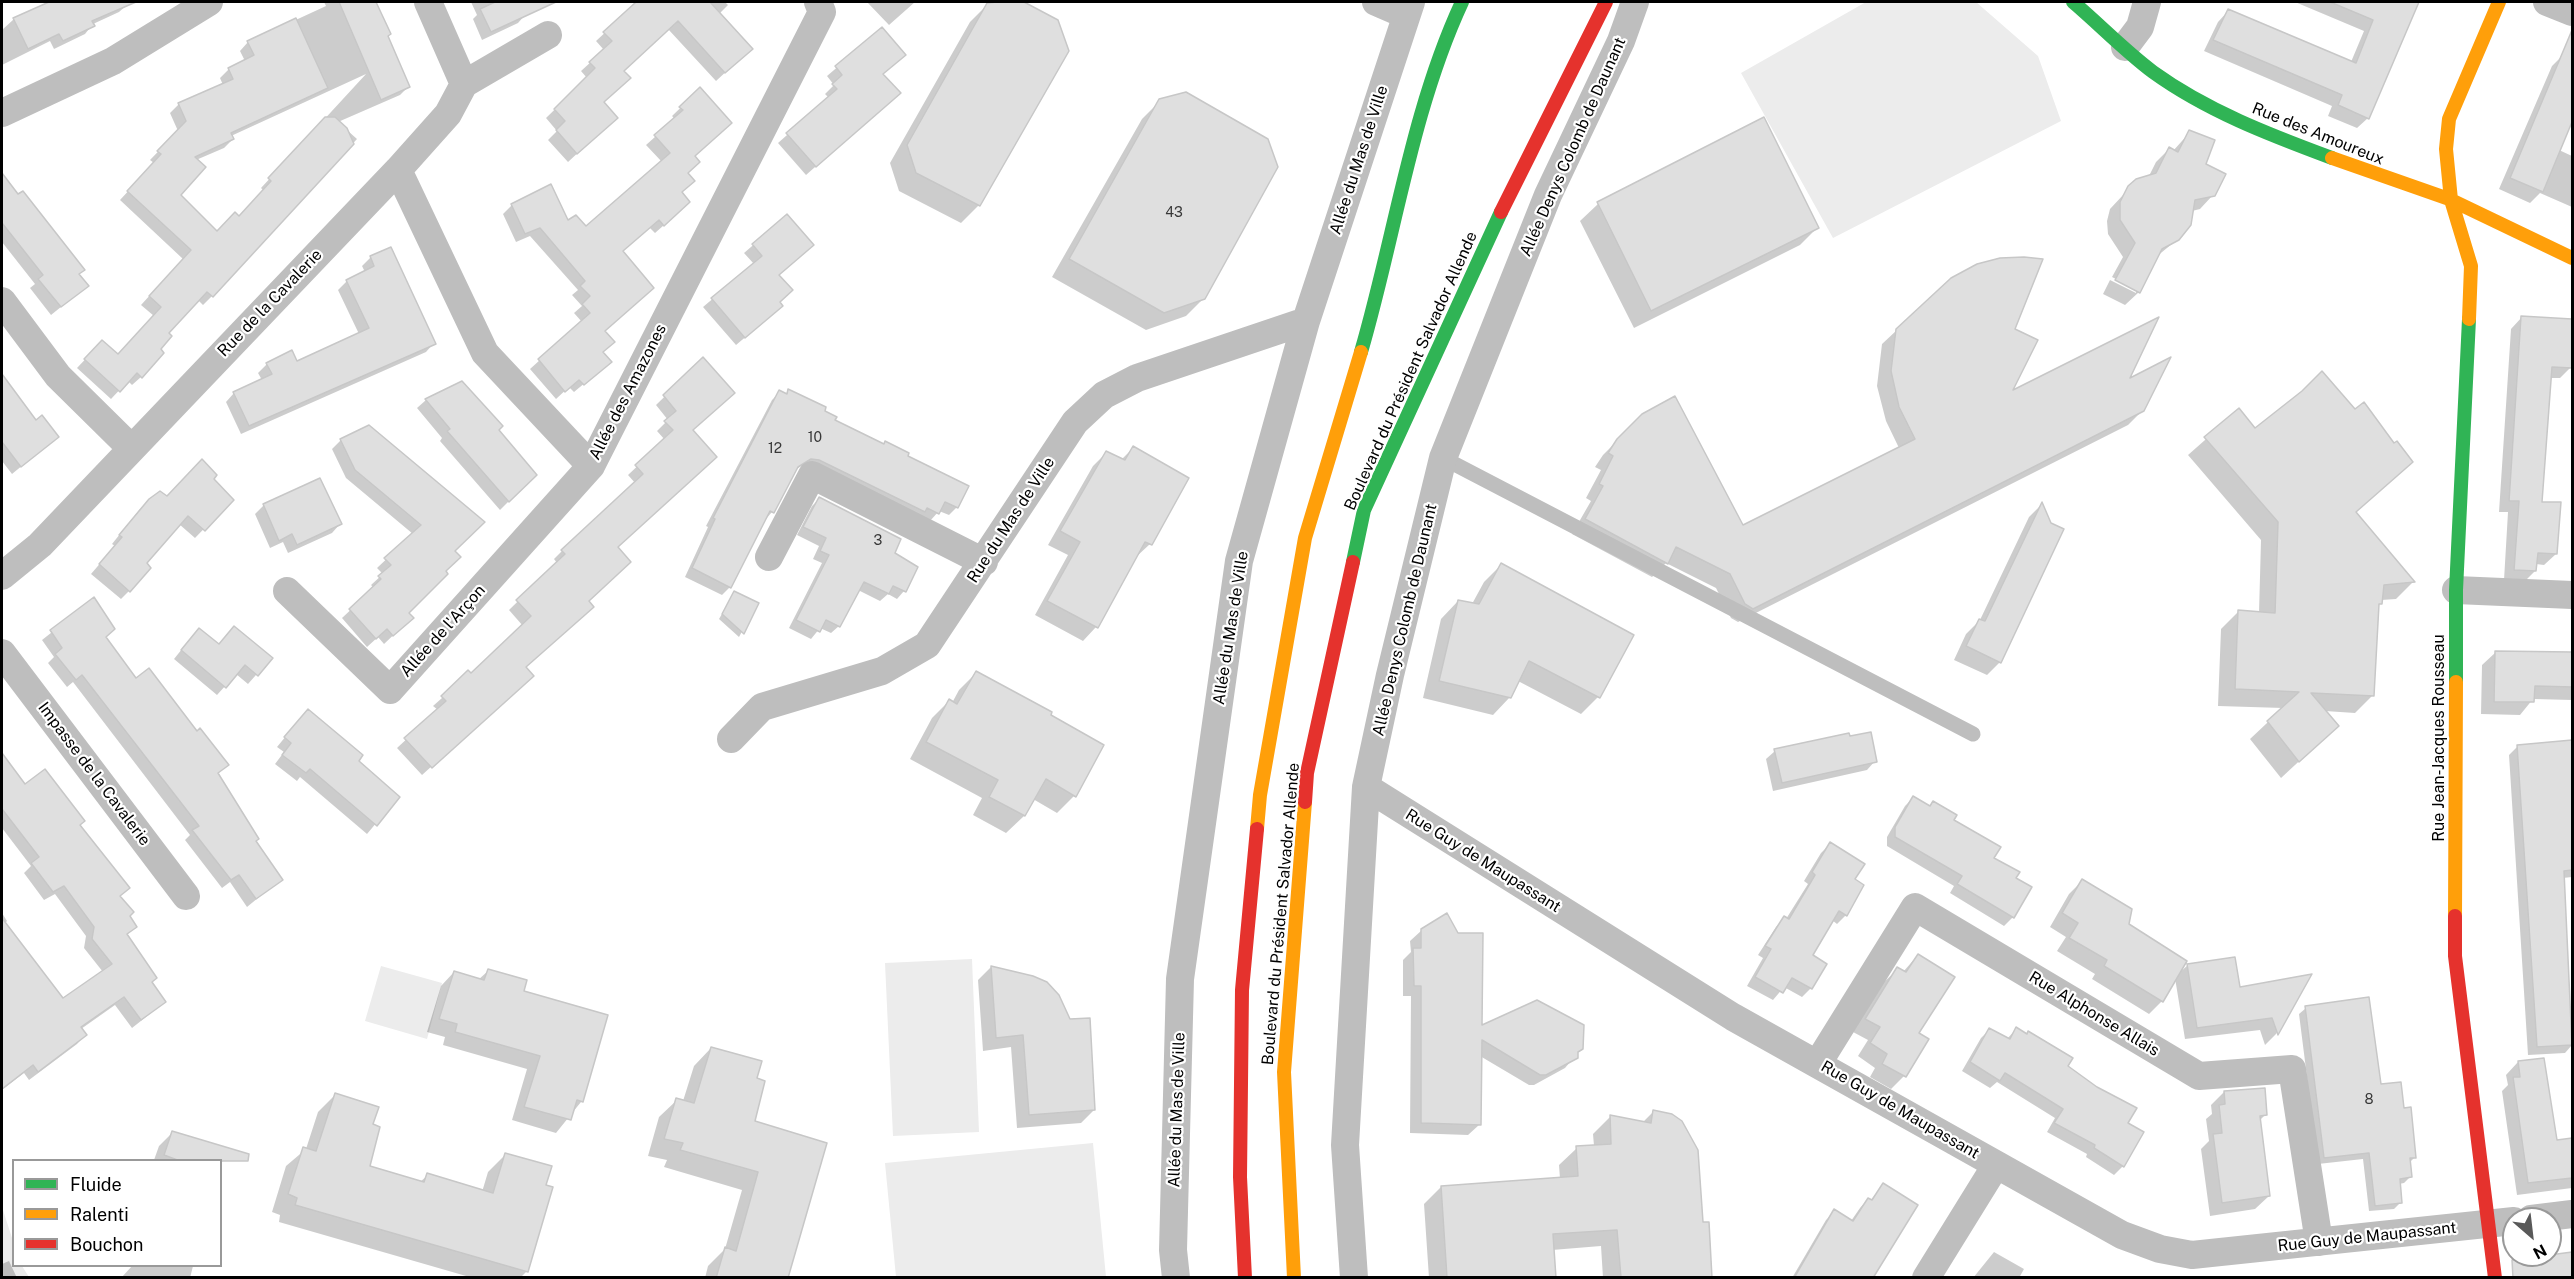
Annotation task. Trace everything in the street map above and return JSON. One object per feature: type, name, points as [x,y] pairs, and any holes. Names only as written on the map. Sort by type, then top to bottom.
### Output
[{"type":"main road","name":"Boulevard du Président Salvador Allende","points":[[1245,1278],[1240,1177],[1242,990],[1260,795],[1305,538],[1376,301],[1428,89],[1442,45],[1462,2]]},
{"type":"main road","name":"Boulevard du Président Salvador Allende","points":[[1294,1278],[1284,1072],[1307,773],[1364,510],[1486,242],[1606,2]]},
{"type":"main road","name":"Rue des Amoureux","points":[[2073,2],[2165,80],[2227,116],[2362,170],[2451,200],[2541,246],[2572,258]]},
{"type":"main road","name":"Rue Jean-Jacques Rousseau","points":[[2495,1278],[2500,1223],[2455,956],[2456,590],[2471,266],[2451,200],[2446,158],[2449,119],[2499,2]]},
{"type":"street","points":[[2,113],[113,61],[209,2]]},
{"type":"street","points":[[428,2],[464,84],[548,35]]},
{"type":"street","name":"Allée des Amazones","points":[[398,171],[485,353],[591,466],[822,12],[819,2]]},
{"type":"street","points":[[1376,2],[1408,8]]},
{"type":"street","name":"Allée Denys Colomb de Daunant","points":[[1354,1278],[1345,1145],[1366,787],[1390,675],[1443,458],[1548,195],[1621,41],[1635,2]]},
{"type":"street","points":[[2125,47],[2140,27],[2148,2]]},
{"type":"street","points":[[2547,2],[2572,12]]},
{"type":"street","name":"Allée du Mas de Ville","points":[[1176,1278],[1173,1250],[1180,980],[1239,561],[1306,321],[1408,8]]},
{"type":"street","name":"Rue de la Cavalerie","points":[[2,576],[40,544],[398,171],[448,114],[464,84]]},
{"type":"street","points":[[2,301],[58,376],[131,448]]},
{"type":"street","name":"Rue du Mas de Ville","points":[[731,739],[762,707],[882,671],[927,645],[1076,423],[1104,395],[1137,378],[1306,321]]},
{"type":"street","name":"Allée de l'Arçon","points":[[287,591],[390,690],[591,466]]},
{"type":"street","points":[[769,557],[812,475],[984,562]]},
{"type":"street","points":[[2456,590],[2572,595]]},
{"type":"street","name":"Impasse de la Cavalerie","points":[[2,653],[186,896]]},
{"type":"street","name":"Rue Guy de Maupassant","points":[[1366,787],[1733,1017],[2122,1235],[2160,1249],[2194,1266],[2319,1242],[2500,1223]]},
{"type":"street","name":"Rue Alphonse Allais","points":[[1818,1063],[1915,907],[2199,1076],[2292,1069],[2319,1242]]},
{"type":"street","points":[[1926,1278],[1996,1165]]},
{"type":"lane","points":[[1443,458],[1973,734]]},
{"type":"shaded area","points":[[1866,2],[1976,2],[2038,56],[2061,121],[1833,238],[1741,73]]},
{"type":"shaded area","points":[[972,959],[979,1132],[893,1136],[885,963]]},
{"type":"shaded area","points":[[381,966],[442,983],[427,1039],[365,1021]]},
{"type":"shaded area","points":[[1093,1143],[1106,1277],[896,1277],[885,1163]]},
{"type":"shaded area","points":[[2,1207],[12,1238],[12,1267],[23,1267],[29,1277],[2,1277]]},
{"type":"building","points":[[49,2],[136,2],[92,21],[95,26],[63,41],[59,34],[28,49],[13,18]]},
{"type":"building","points":[[339,2],[376,2],[391,34],[388,36],[410,87],[381,100]]},
{"type":"building","points":[[495,2],[556,2],[491,32],[480,9]]},
{"type":"building","points":[[636,2],[710,2],[753,49],[725,73],[678,21],[624,71],[631,78],[604,102],[618,118],[577,154],[556,130],[565,121],[554,109],[595,68],[589,62],[612,41],[603,32]]},
{"type":"building","points":[[1024,2],[1058,20],[1069,51],[980,206],[916,173],[907,145],[987,3]]},
{"type":"building","points":[[2330,2],[2419,2],[2369,119],[2338,105],[2342,95],[2213,40],[2228,9],[2356,63],[2373,20]]},
{"type":"building","points":[[296,18],[328,88],[231,133],[234,139],[195,157],[206,167],[181,195],[217,231],[235,212],[239,216],[271,181],[268,178],[325,117],[335,117],[347,128],[354,144],[213,297],[207,292],[169,333],[172,336],[161,349],[164,353],[142,378],[137,373],[120,392],[84,359],[102,340],[118,354],[161,307],[149,296],[191,250],[127,191],[161,154],[157,151],[186,121],[178,103],[233,79],[228,68],[254,55],[247,41]]},
{"type":"building","points":[[882,27],[906,55],[883,74],[901,93],[816,167],[786,133],[837,89],[832,84],[842,75],[835,66]]},
{"type":"building","points":[[2572,30],[2572,122],[2543,192],[2510,178]]},
{"type":"building","points":[[700,87],[732,123],[695,156],[700,162],[688,173],[695,181],[682,192],[690,202],[664,226],[659,220],[623,251],[654,288],[605,331],[615,342],[603,352],[612,362],[584,385],[579,380],[565,392],[538,359],[590,313],[582,304],[590,296],[580,286],[585,281],[540,228],[525,234],[511,204],[551,184],[568,220],[576,215],[586,226],[670,153],[654,135],[683,110],[679,107]]},
{"type":"building","points":[[1186,92],[1268,139],[1278,167],[1205,299],[1164,313],[1069,259],[1159,99]]},
{"type":"building","points":[[1764,117],[1819,228],[1651,311],[1597,202]]},
{"type":"building","points":[[2189,130],[2215,140],[2206,164],[2226,174],[2215,196],[2195,200],[2191,225],[2179,240],[2162,249],[2140,293],[2115,280],[2135,243],[2120,220],[2120,202],[2128,186],[2136,179],[2156,173],[2169,147],[2178,152]]},
{"type":"building","points":[[2,173],[18,194],[23,191],[85,270],[79,274],[89,286],[61,307],[38,279],[43,275],[2,223]]},
{"type":"building","points":[[787,214],[814,245],[779,275],[793,290],[780,302],[783,306],[745,338],[711,298],[762,256],[752,244]]},
{"type":"building","points":[[391,247],[436,344],[249,426],[233,392],[272,374],[266,363],[292,350],[297,361],[369,328],[346,280],[374,266],[370,256]]},
{"type":"building","points":[[2000,258],[2043,259],[2015,329],[2038,340],[2013,390],[2159,317],[2130,378],[2171,357],[2144,411],[1753,609],[1745,604],[1730,574],[1676,547],[1668,564],[1585,519],[1603,486],[1599,484],[1613,456],[1608,453],[1617,439],[1642,414],[1675,396],[1743,525],[1915,439],[1899,407],[1891,371],[1896,329],[1951,278],[1977,264]]},
{"type":"building","points":[[2521,316],[2572,319],[2572,368],[2552,367],[2542,502],[2561,502],[2557,554],[2538,553],[2536,571],[2514,570],[2519,501],[2509,501]]},
{"type":"building","points":[[703,357],[735,393],[693,430],[717,457],[618,547],[631,562],[589,601],[594,607],[526,667],[534,676],[432,768],[404,738],[446,701],[441,696],[468,670],[471,673],[531,616],[516,600],[565,554],[561,550],[643,474],[635,465],[673,430],[664,421],[676,411],[663,395]]},
{"type":"building","points":[[2322,371],[2355,409],[2364,402],[2394,443],[2397,441],[2413,462],[2356,512],[2415,582],[2384,585],[2382,604],[2379,604],[2374,696],[2311,693],[2339,726],[2299,762],[2267,721],[2299,692],[2235,689],[2238,610],[2275,613],[2278,522],[2204,437],[2239,408],[2255,428],[2302,391]]},
{"type":"building","points":[[2,374],[36,420],[42,415],[59,437],[21,467],[2,442]]},
{"type":"building","points":[[462,381],[503,426],[499,430],[537,475],[509,502],[447,431],[450,429],[425,399]]},
{"type":"building","points":[[788,389],[826,407],[825,411],[837,417],[835,420],[884,444],[885,441],[909,453],[908,456],[969,486],[958,508],[945,502],[939,514],[927,508],[925,512],[819,460],[811,459],[798,467],[774,513],[770,511],[731,588],[692,568],[715,519],[713,518],[779,390],[787,394]]},
{"type":"building","points":[[369,425],[485,522],[455,551],[461,557],[446,571],[448,574],[409,613],[414,618],[393,636],[387,629],[376,639],[349,609],[381,579],[378,576],[391,565],[384,558],[421,525],[355,470],[340,439]]},
{"type":"building","points":[[1133,446],[1189,478],[1152,545],[1145,542],[1098,628],[1047,601],[1080,542],[1060,531],[1106,451],[1125,460]]},
{"type":"building","points":[[202,459],[217,475],[214,479],[234,500],[205,531],[188,516],[147,563],[151,568],[130,592],[99,564],[122,537],[119,535],[149,499],[160,491],[167,496]]},
{"type":"building","points":[[320,478],[342,524],[297,545],[292,534],[279,541],[263,504]]},
{"type":"building","points":[[819,497],[901,539],[895,553],[918,567],[906,592],[893,586],[889,594],[864,582],[840,627],[826,620],[820,632],[796,620],[829,555],[820,551],[826,538],[803,527]]},
{"type":"building","points":[[2042,502],[2051,523],[2064,529],[2001,663],[1966,646],[1979,619],[1985,621]]},
{"type":"building","points":[[1501,563],[1634,635],[1600,698],[1529,661],[1511,698],[1439,681],[1458,600],[1479,604]]},
{"type":"building","points":[[734,591],[759,603],[744,634],[722,614]]},
{"type":"building","points":[[94,597],[115,629],[106,637],[136,678],[149,668],[197,731],[200,728],[229,765],[218,773],[259,839],[256,841],[283,880],[256,899],[239,875],[231,880],[192,830],[199,826],[82,675],[76,680],[55,654],[62,648],[50,630]]},
{"type":"building","points":[[234,626],[273,658],[258,676],[245,665],[226,688],[181,650],[199,628],[219,644]]},
{"type":"building","points":[[2495,651],[2572,652],[2572,687],[2535,686],[2534,702],[2494,702]]},
{"type":"building","points":[[976,671],[1052,712],[1051,715],[1104,745],[1076,797],[1046,779],[1025,816],[989,797],[998,780],[926,742],[949,699],[957,704]]},
{"type":"building","points":[[308,709],[363,755],[359,761],[400,797],[377,826],[310,769],[306,773],[282,755],[291,743],[284,737]]},
{"type":"building","points":[[1871,732],[1877,762],[1782,783],[1774,749],[1849,733],[1850,736]]},
{"type":"building","points":[[2572,740],[2572,870],[2564,871],[2572,1045],[2537,1047],[2517,745]]},
{"type":"building","points":[[2,753],[25,784],[45,769],[85,821],[80,825],[130,888],[120,896],[134,912],[130,916],[137,927],[127,934],[157,978],[152,982],[166,1002],[141,1020],[124,997],[81,1027],[87,1035],[38,1072],[33,1065],[2,1089],[2,918],[63,998],[112,964],[92,939],[94,927],[64,886],[53,892],[31,863],[39,857],[2,809]]},
{"type":"building","points":[[1913,796],[1930,806],[1933,801],[1957,815],[1954,820],[2001,847],[1994,858],[2020,872],[2016,878],[2032,887],[2014,918],[1957,884],[1962,876],[1895,837],[1895,827]]},
{"type":"building","points":[[1830,842],[1865,864],[1855,879],[1864,885],[1847,916],[1839,911],[1813,955],[1827,964],[1812,989],[1792,978],[1783,993],[1755,977],[1771,949],[1765,946],[1784,916],[1789,919],[1815,875],[1812,872]]},
{"type":"building","points":[[2082,879],[2132,909],[2129,924],[2187,961],[2163,1002],[2104,966],[2107,960],[2069,938],[2078,923],[2062,913]]},
{"type":"building","points":[[1447,913],[1458,933],[1483,933],[1482,1025],[1537,1000],[1584,1025],[1583,1049],[1578,1052],[1578,1058],[1546,1075],[1540,1075],[1482,1040],[1481,1125],[1421,1123],[1421,986],[1414,986],[1413,948],[1421,948],[1421,929]]},
{"type":"building","points":[[1918,954],[1955,977],[1919,1033],[1929,1039],[1906,1077],[1882,1064],[1887,1054],[1870,1043],[1880,1027],[1865,1019],[1897,967],[1906,972]]},
{"type":"building","points":[[2235,957],[2240,987],[2312,974],[2278,1035],[2272,1018],[2197,1028],[2187,964]]},
{"type":"building","points":[[991,966],[1033,976],[1047,982],[1059,995],[1070,1019],[1090,1018],[1095,1110],[1029,1115],[1023,1035],[996,1038]]},
{"type":"building","points":[[488,969],[527,980],[524,991],[608,1015],[583,1102],[577,1100],[571,1120],[524,1107],[540,1056],[455,1032],[457,1024],[439,1019],[454,971],[484,980]]},
{"type":"building","points":[[2369,997],[2381,1084],[2401,1082],[2404,1108],[2411,1107],[2416,1158],[2410,1158],[2412,1177],[2400,1179],[2402,1203],[2375,1206],[2369,1153],[2324,1158],[2305,1006]]},
{"type":"building","points":[[2016,1027],[2027,1034],[2028,1031],[2073,1058],[2068,1066],[2097,1087],[2137,1108],[2128,1123],[2144,1132],[2124,1167],[2094,1148],[2095,1145],[2054,1123],[2063,1109],[2005,1073],[2000,1081],[1970,1062],[1989,1028],[2010,1039]]},
{"type":"building","points":[[711,1047],[762,1061],[757,1078],[765,1081],[755,1121],[827,1143],[788,1278],[716,1278],[725,1247],[736,1251],[758,1172],[680,1150],[683,1143],[664,1139],[676,1098],[694,1103]]},
{"type":"building","points":[[2544,1058],[2557,1140],[2572,1138],[2572,1178],[2528,1183],[2513,1077],[2520,1077],[2518,1061]]},
{"type":"building","points":[[2265,1088],[2267,1115],[2260,1116],[2270,1196],[2222,1203],[2213,1134],[2222,1133],[2219,1105],[2225,1104],[2224,1091]]},
{"type":"building","points":[[335,1093],[379,1107],[373,1124],[380,1127],[370,1166],[424,1182],[427,1173],[493,1193],[505,1153],[552,1166],[546,1185],[553,1187],[528,1272],[295,1205],[297,1198],[288,1194],[303,1147],[316,1151]]},
{"type":"building","points":[[1653,1110],[1672,1114],[1682,1121],[1698,1150],[1703,1222],[1709,1222],[1712,1278],[1621,1278],[1617,1230],[1553,1234],[1556,1278],[1447,1278],[1441,1186],[1578,1176],[1576,1146],[1611,1144],[1610,1115],[1651,1123]]},
{"type":"building","points":[[172,1131],[249,1154],[248,1161],[175,1159],[164,1155]]},
{"type":"building","points":[[1883,1183],[1918,1205],[1873,1278],[1794,1278],[1834,1209],[1853,1221],[1868,1198],[1872,1200]]},
{"type":"building","points":[[2572,1252],[2572,1278],[2513,1278],[2512,1267],[2562,1267],[2562,1253]]},
{"type":"traffic: fast","points":[[1361,352],[1429,87],[1462,2]]},
{"type":"traffic: fast","points":[[2073,2],[2153,72],[2195,99],[2239,121],[2332,158]]},
{"type":"traffic: fast","points":[[1353,562],[1364,510],[1501,212]]},
{"type":"traffic: fast","points":[[2456,682],[2456,590],[2469,319]]},
{"type":"traffic: slow","points":[[2469,319],[2471,266],[2451,200],[2446,149],[2449,119],[2499,2]]},
{"type":"traffic: slow","points":[[2332,158],[2449,199],[2572,258]]},
{"type":"traffic: slow","points":[[1257,829],[1260,795],[1305,538],[1361,352]]},
{"type":"traffic: slow","points":[[2455,916],[2456,682]]},
{"type":"traffic: slow","points":[[1294,1278],[1284,1072],[1305,802]]},
{"type":"traffic: jam","points":[[1501,212],[1606,2]]},
{"type":"traffic: jam","points":[[1305,802],[1307,773],[1353,562]]},
{"type":"traffic: jam","points":[[1245,1278],[1240,1177],[1242,990],[1257,829]]},
{"type":"traffic: jam","points":[[2455,916],[2455,956],[2495,1278]]}]
